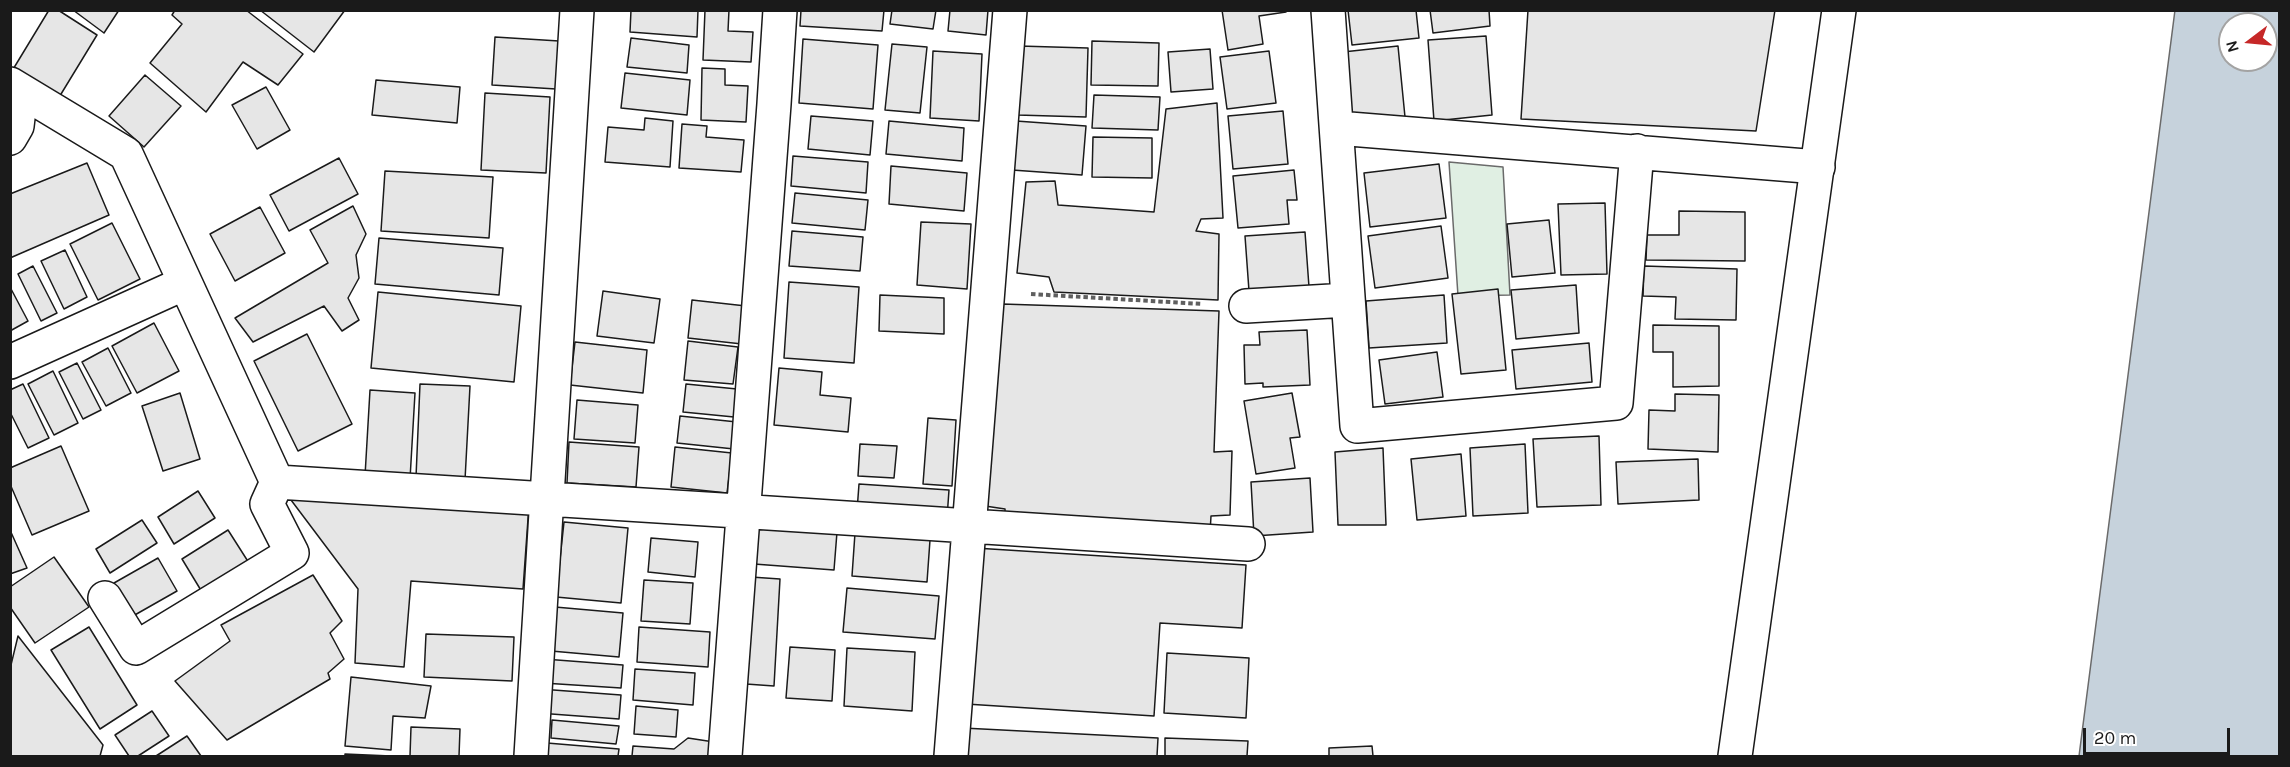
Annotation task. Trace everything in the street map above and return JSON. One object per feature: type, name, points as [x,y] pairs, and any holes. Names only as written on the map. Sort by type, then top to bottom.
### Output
[{"type":"street","points":[[531,756],[577,10]]},
{"type":"street","points":[[725,756],[780,10]]},
{"type":"street","points":[[951,756],[1010,10]]},
{"type":"street","points":[[1328,10],[1358,426],[1616,403],[1636,151]]},
{"type":"street","points":[[1735,756],[1839,10]]},
{"type":"street","points":[[10,138],[17,126],[16,88]]},
{"type":"street","points":[[16,88],[126,154],[277,482],[267,504],[292,553],[136,648],[105,598]]},
{"type":"street","points":[[1337,129],[1818,167]]},
{"type":"street","points":[[10,362],[185,283]]},
{"type":"street","points":[[1246,306],[1348,300]]},
{"type":"street","points":[[277,482],[547,497],[970,528],[1248,544]]},
{"type":"path","points":[[988,292],[1246,306]]},
{"type":"green space","points":[[1449,162],[1503,167],[1510,295],[1458,296]]},
{"type":"shaded area","points":[[2175,10],[2279,11],[2279,756],[2079,756]]},
{"type":"building","points":[[49,10],[58,10],[97,35],[58,99],[12,71]]},
{"type":"building","points":[[73,10],[119,10],[104,33]]},
{"type":"building","points":[[175,10],[246,10],[303,54],[278,85],[243,62],[206,112],[150,63],[182,24],[172,15]]},
{"type":"building","points":[[260,10],[345,10],[314,52]]},
{"type":"building","points":[[631,10],[698,10],[697,37],[630,32]]},
{"type":"building","points":[[705,10],[729,10],[728,31],[753,32],[751,62],[703,60]]},
{"type":"building","points":[[801,10],[884,10],[882,31],[800,26]]},
{"type":"building","points":[[892,10],[936,10],[933,29],[890,24]]},
{"type":"building","points":[[950,10],[988,10],[986,35],[948,31]]},
{"type":"building","points":[[1222,10],[1286,10],[1286,12],[1259,16],[1263,44],[1228,50]]},
{"type":"building","points":[[1348,10],[1416,10],[1419,38],[1352,45]]},
{"type":"building","points":[[1430,10],[1489,10],[1490,26],[1433,33]]},
{"type":"building","points":[[1528,10],[1775,10],[1756,131],[1521,119]]},
{"type":"building","points":[[1486,36],[1492,115],[1434,121],[1428,40]]},
{"type":"building","points":[[495,37],[559,41],[556,89],[492,85]]},
{"type":"building","points":[[631,38],[689,45],[687,73],[627,67]]},
{"type":"building","points":[[803,39],[878,45],[873,109],[799,103]]},
{"type":"building","points":[[1092,41],[1159,43],[1158,86],[1091,85]]},
{"type":"building","points":[[892,44],[927,47],[920,113],[885,110]]},
{"type":"building","points":[[1019,46],[1088,48],[1086,117],[1017,115]]},
{"type":"building","points":[[1398,46],[1405,117],[1351,122],[1343,52]]},
{"type":"building","points":[[1210,49],[1213,89],[1171,92],[1168,52]]},
{"type":"building","points":[[933,51],[982,54],[979,121],[930,118]]},
{"type":"building","points":[[1269,51],[1276,103],[1227,109],[1220,57]]},
{"type":"building","points":[[702,68],[725,69],[725,85],[748,86],[746,122],[701,120]]},
{"type":"building","points":[[625,73],[690,80],[687,115],[621,108]]},
{"type":"building","points":[[145,75],[181,106],[144,147],[109,116]]},
{"type":"building","points":[[376,80],[460,87],[457,123],[372,115]]},
{"type":"building","points":[[266,87],[290,130],[257,149],[232,105]]},
{"type":"building","points":[[485,93],[550,97],[546,173],[481,170]]},
{"type":"building","points":[[1094,95],[1160,97],[1158,130],[1092,128]]},
{"type":"building","points":[[1217,103],[1223,218],[1201,219],[1196,231],[1219,234],[1218,300],[1054,292],[1049,277],[1017,273],[1026,182],[1055,181],[1058,205],[1154,212],[1166,109]]},
{"type":"building","points":[[1283,111],[1288,164],[1233,169],[1228,116]]},
{"type":"building","points":[[811,116],[873,121],[870,155],[808,149]]},
{"type":"building","points":[[645,118],[673,121],[670,167],[605,162],[608,127],[644,130]]},
{"type":"building","points":[[889,121],[964,128],[962,161],[886,154]]},
{"type":"building","points":[[1016,121],[1086,126],[1082,175],[1012,170]]},
{"type":"building","points":[[682,124],[707,126],[706,137],[744,140],[741,172],[679,168]]},
{"type":"building","points":[[1093,137],[1152,138],[1152,178],[1092,177]]},
{"type":"building","points":[[793,156],[868,162],[866,193],[791,186]]},
{"type":"building","points":[[339,158],[358,194],[289,231],[270,195]]},
{"type":"building","points":[[87,163],[109,215],[10,258],[10,194]]},
{"type":"building","points":[[1439,164],[1446,218],[1370,227],[1364,173]]},
{"type":"building","points":[[891,166],[967,173],[964,211],[889,204]]},
{"type":"building","points":[[1294,170],[1297,200],[1287,200],[1289,224],[1238,228],[1233,176]]},
{"type":"building","points":[[385,171],[493,177],[489,238],[381,231]]},
{"type":"building","points":[[795,193],[868,200],[865,230],[792,223]]},
{"type":"building","points":[[1605,203],[1607,274],[1561,275],[1558,204]]},
{"type":"building","points":[[353,206],[366,234],[356,255],[359,278],[348,298],[359,320],[342,331],[324,306],[253,342],[235,318],[328,263],[310,230]]},
{"type":"building","points":[[260,207],[285,253],[235,281],[210,234]]},
{"type":"building","points":[[1679,211],[1745,212],[1745,261],[1646,260],[1647,235],[1679,235]]},
{"type":"building","points":[[1549,220],[1555,273],[1512,277],[1507,224]]},
{"type":"building","points":[[921,222],[971,224],[967,289],[917,285]]},
{"type":"building","points":[[112,223],[140,279],[98,300],[70,244]]},
{"type":"building","points":[[1441,226],[1448,278],[1375,288],[1368,236]]},
{"type":"building","points":[[792,231],[863,237],[860,271],[789,266]]},
{"type":"building","points":[[1305,232],[1309,287],[1249,291],[1245,236]]},
{"type":"building","points":[[379,238],[503,248],[499,295],[375,284]]},
{"type":"building","points":[[65,250],[87,297],[64,309],[41,261]]},
{"type":"building","points":[[33,266],[57,313],[41,321],[18,274]]},
{"type":"building","points":[[1644,266],[1737,269],[1736,320],[1675,319],[1676,297],[1643,296]]},
{"type":"building","points":[[789,282],[859,287],[854,363],[784,358]]},
{"type":"building","points":[[1576,285],[1579,333],[1516,339],[1511,290]]},
{"type":"building","points":[[10,287],[28,321],[10,331]]},
{"type":"building","points":[[1498,289],[1506,370],[1461,374],[1452,294]]},
{"type":"building","points":[[603,291],[660,299],[654,343],[597,336]]},
{"type":"building","points":[[378,292],[521,306],[514,382],[371,368]]},
{"type":"building","points":[[880,295],[944,298],[944,334],[879,331]]},
{"type":"building","points":[[1444,295],[1447,343],[1369,348],[1366,301]]},
{"type":"building","points":[[692,300],[746,306],[742,344],[688,338]]},
{"type":"building","points":[[1002,304],[1219,311],[1214,452],[1232,451],[1230,515],[1211,516],[1210,533],[1005,522],[1005,509],[985,506]]},
{"type":"building","points":[[154,323],[179,371],[137,393],[112,346]]},
{"type":"building","points":[[1653,325],[1719,326],[1719,386],[1673,387],[1673,352],[1653,352]]},
{"type":"building","points":[[1307,330],[1310,385],[1263,387],[1263,383],[1245,384],[1244,345],[1260,345],[1259,332]]},
{"type":"building","points":[[307,334],[352,424],[298,451],[254,361]]},
{"type":"building","points":[[688,341],[738,347],[733,384],[684,380]]},
{"type":"building","points":[[575,342],[647,350],[643,393],[570,385]]},
{"type":"building","points":[[1589,343],[1592,382],[1516,389],[1512,350]]},
{"type":"building","points":[[108,348],[131,393],[106,406],[82,362]]},
{"type":"building","points":[[1437,352],[1443,397],[1385,404],[1379,360]]},
{"type":"building","points":[[77,363],[101,410],[83,419],[59,372]]},
{"type":"building","points":[[779,368],[822,372],[820,395],[851,398],[848,432],[774,425]]},
{"type":"building","points":[[53,371],[78,423],[54,435],[28,384]]},
{"type":"building","points":[[23,384],[49,438],[28,448],[10,412],[10,390]]},
{"type":"building","points":[[420,384],[470,386],[465,480],[416,477]]},
{"type":"building","points":[[686,384],[737,389],[734,417],[683,412]]},
{"type":"building","points":[[370,390],[415,393],[410,479],[365,476]]},
{"type":"building","points":[[180,393],[200,459],[163,471],[142,406]]},
{"type":"building","points":[[1292,393],[1300,437],[1290,438],[1295,468],[1256,474],[1244,401]]},
{"type":"building","points":[[1675,394],[1719,395],[1718,452],[1648,449],[1649,410],[1675,411]]},
{"type":"building","points":[[577,400],[638,405],[635,443],[574,439]]},
{"type":"building","points":[[680,416],[737,422],[734,449],[677,443]]},
{"type":"building","points":[[928,418],[956,420],[952,486],[923,484]]},
{"type":"building","points":[[1599,436],[1601,505],[1537,507],[1533,439]]},
{"type":"building","points":[[569,442],[639,447],[636,487],[567,483]]},
{"type":"building","points":[[860,444],[897,446],[894,478],[858,476]]},
{"type":"building","points":[[1525,444],[1528,513],[1473,516],[1470,448]]},
{"type":"building","points":[[61,446],[89,511],[32,535],[10,484],[10,468]]},
{"type":"building","points":[[675,447],[732,453],[727,493],[671,487]]},
{"type":"building","points":[[1383,448],[1386,525],[1338,525],[1335,452]]},
{"type":"building","points":[[1461,454],[1466,516],[1417,520],[1411,459]]},
{"type":"building","points":[[1698,459],[1699,500],[1618,504],[1616,462]]},
{"type":"building","points":[[1310,478],[1313,532],[1254,536],[1251,482]]},
{"type":"building","points":[[859,484],[949,490],[947,518],[857,511]]},
{"type":"building","points":[[198,491],[215,518],[174,544],[158,517]]},
{"type":"building","points":[[288,496],[529,505],[523,589],[411,581],[404,667],[355,663],[358,589]]},
{"type":"building","points":[[142,520],[157,543],[110,573],[96,549]]},
{"type":"building","points":[[564,522],[628,528],[621,603],[556,597]]},
{"type":"building","points":[[757,526],[837,532],[834,570],[754,564]]},
{"type":"building","points":[[10,530],[27,568],[10,574]]},
{"type":"building","points":[[228,530],[249,563],[202,592],[182,559]]},
{"type":"building","points":[[855,533],[930,540],[927,582],[852,576]]},
{"type":"building","points":[[651,538],[698,542],[695,577],[648,572]]},
{"type":"building","points":[[975,548],[1246,565],[1242,628],[1160,623],[1154,716],[966,704]]},
{"type":"building","points":[[54,557],[89,607],[35,643],[10,607],[10,587]]},
{"type":"building","points":[[158,558],[177,591],[133,616],[114,583]]},
{"type":"building","points":[[313,575],[342,621],[330,633],[344,659],[328,673],[330,679],[227,740],[175,681],[230,641],[221,625]]},
{"type":"building","points":[[751,577],[780,579],[774,686],[746,684]]},
{"type":"building","points":[[644,580],[693,583],[690,624],[641,621]]},
{"type":"building","points":[[847,588],[939,596],[935,639],[843,632]]},
{"type":"building","points":[[555,607],[623,613],[619,657],[551,651]]},
{"type":"building","points":[[89,627],[137,705],[100,729],[51,650]]},
{"type":"building","points":[[639,627],[710,632],[708,667],[637,662]]},
{"type":"building","points":[[426,634],[514,637],[512,681],[424,677]]},
{"type":"building","points":[[18,636],[103,745],[100,756],[10,756],[10,669]]},
{"type":"building","points":[[790,647],[835,650],[832,701],[786,698]]},
{"type":"building","points":[[847,648],[915,652],[912,711],[844,706]]},
{"type":"building","points":[[1167,653],[1249,658],[1246,718],[1164,713]]},
{"type":"building","points":[[544,659],[623,665],[621,688],[543,683]]},
{"type":"building","points":[[635,669],[695,673],[693,705],[633,700]]},
{"type":"building","points":[[351,677],[431,686],[425,718],[393,716],[391,750],[345,746]]},
{"type":"building","points":[[540,689],[621,695],[619,719],[538,713]]},
{"type":"building","points":[[636,706],[678,710],[676,737],[634,734]]},
{"type":"building","points":[[152,711],[169,736],[138,756],[129,756],[115,735]]},
{"type":"building","points":[[552,720],[619,726],[616,744],[551,738]]},
{"type":"building","points":[[411,727],[460,729],[459,756],[410,756]]},
{"type":"building","points":[[963,728],[1158,738],[1157,756],[962,756]]},
{"type":"building","points":[[187,736],[201,756],[156,756]]},
{"type":"building","points":[[688,738],[714,742],[713,756],[632,756],[633,746],[674,749]]},
{"type":"building","points":[[1165,738],[1248,741],[1247,756],[1165,756]]},
{"type":"building","points":[[547,743],[619,749],[618,756],[546,756]]},
{"type":"building","points":[[1372,746],[1373,756],[1329,756],[1329,748]]},
{"type":"building","points":[[345,754],[391,756],[345,756]]}]
